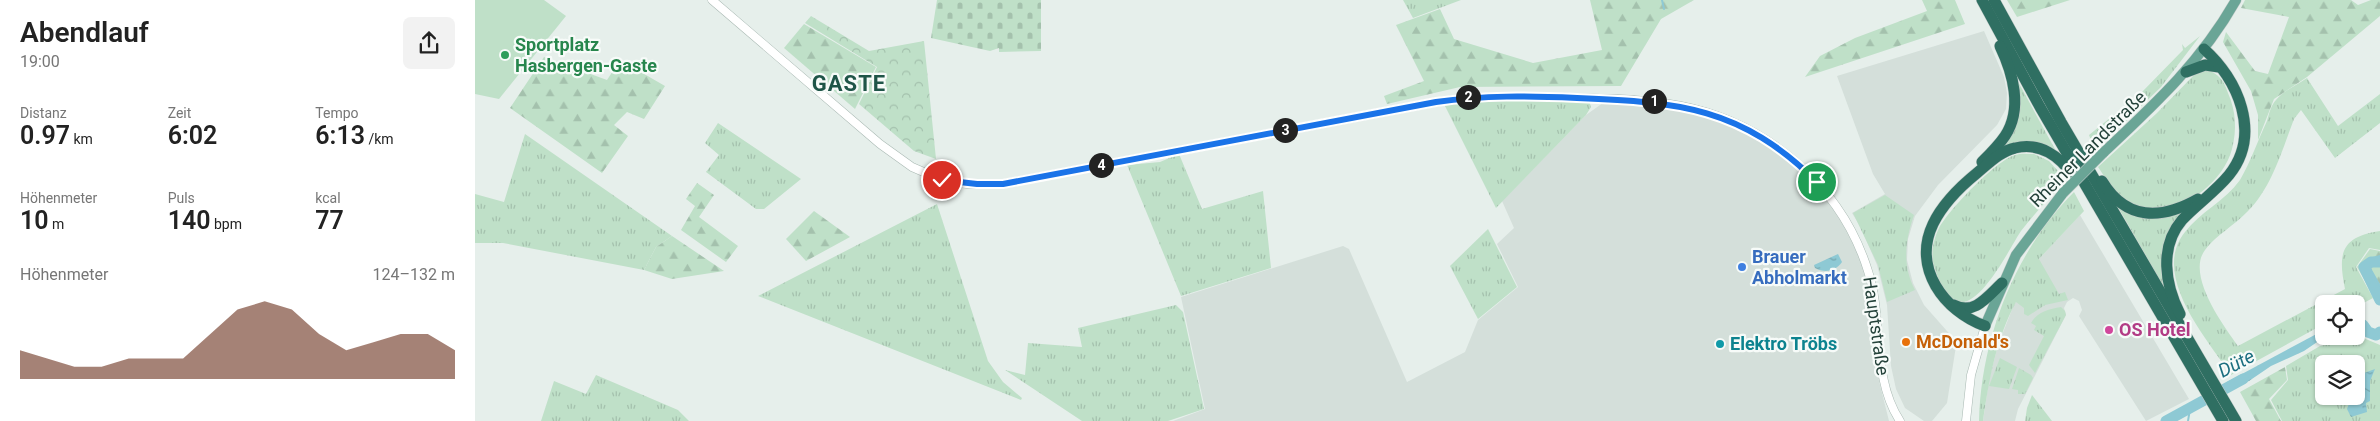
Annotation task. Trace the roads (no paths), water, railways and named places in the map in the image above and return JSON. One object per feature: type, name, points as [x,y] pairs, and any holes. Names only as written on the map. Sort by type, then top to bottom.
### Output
[{"type":"highway","points":[[1980,0],[1978,6],[2003,52],[2009,70],[2015,104],[2005,136],[1971,178],[1951,199],[1933,224],[1927,241],[1926,258],[1930,276],[1939,294],[1954,309],[1985,326]]},
{"type":"highway","points":[[1980,0],[2107,223],[2218,402],[2236,421]]},
{"type":"highway","points":[[1994,0],[2061,122],[2190,344],[2209,387]]},
{"type":"highway","points":[[2190,344],[2188,330],[2169,288],[2166,274],[2167,256],[2175,232],[2182,221],[2230,173],[2238,162],[2244,125],[2238,94],[2204,49]]},
{"type":"highway","points":[[2185,72],[2205,65],[2219,67]]},
{"type":"highway","points":[[2061,122],[2075,136],[2105,186],[2119,202],[2133,211],[2165,214],[2186,206],[2212,191]]},
{"type":"highway","points":[[1971,178],[2003,152],[2025,146],[2044,150],[2058,158],[2068,169],[2099,221],[2107,223]]},
{"type":"highway","points":[[1939,294],[1955,307],[1970,309],[1977,306],[2002,283]]},
{"type":"highway","points":[[2218,402],[2223,421]]},
{"type":"main road","name":"Rheiner Landstraße","points":[[1985,326],[2002,283],[2023,243],[2063,193],[2155,105],[2185,72],[2204,49],[2236,0]]},
{"type":"street","name":"Hauptstraße","points":[[712,0],[880,144],[912,167],[942,180],[967,184],[1003,184],[1436,102],[1484,95],[1642,100],[1683,106],[1707,112],[1765,139],[1795,161],[1828,195],[1850,226],[1859,244],[1873,289],[1883,380],[1890,404],[1900,421]]},
{"type":"street","name":"Rheiner Landstraße","points":[[1966,421],[1971,374],[1985,326]]},
{"type":"street","points":[[1962,421],[1966,412]]},
{"type":"water","points":[[1838,254],[1842,262],[1833,270],[1822,271],[1815,268],[1814,265]]},
{"type":"water","points":[[2380,255],[2380,261],[2372,263],[2371,268],[2380,284],[2380,297],[2365,264],[2369,258]]},
{"type":"water","points":[[2315,335],[2315,344],[2304,351],[2271,366],[2249,381],[2231,389],[2227,382]]},
{"type":"water","points":[[2375,369],[2370,381],[2370,401],[2366,403],[2367,412],[2351,417],[2347,409],[2349,405],[2365,405],[2365,373]]},
{"type":"waterway","points":[[1662,0],[1664,9]]},
{"type":"waterway","name":"Düte","points":[[2380,262],[2371,262],[2364,267],[2380,300]]},
{"type":"waterway","name":"Düte","points":[[2365,328],[2368,332],[2376,335],[2380,332]]},
{"type":"waterway","name":"Düte","points":[[2166,421],[2243,379]]},
{"type":"waterway","points":[[2188,421],[2190,409]]},
{"type":"place","name":"Sportplatz Hasbergen-Gaste","points":[[505,55]]},
{"type":"place","name":"Brauer Abholmarkt","points":[[1742,267]]},
{"type":"place","name":"OS Hotel","points":[[2109,330]]},
{"type":"place","name":"McDonald's","points":[[1906,342]]},
{"type":"place","name":"Elektro Tröbs","points":[[1720,344]]},
{"type":"district","name":"GASTE","points":[[849,83]]}]
